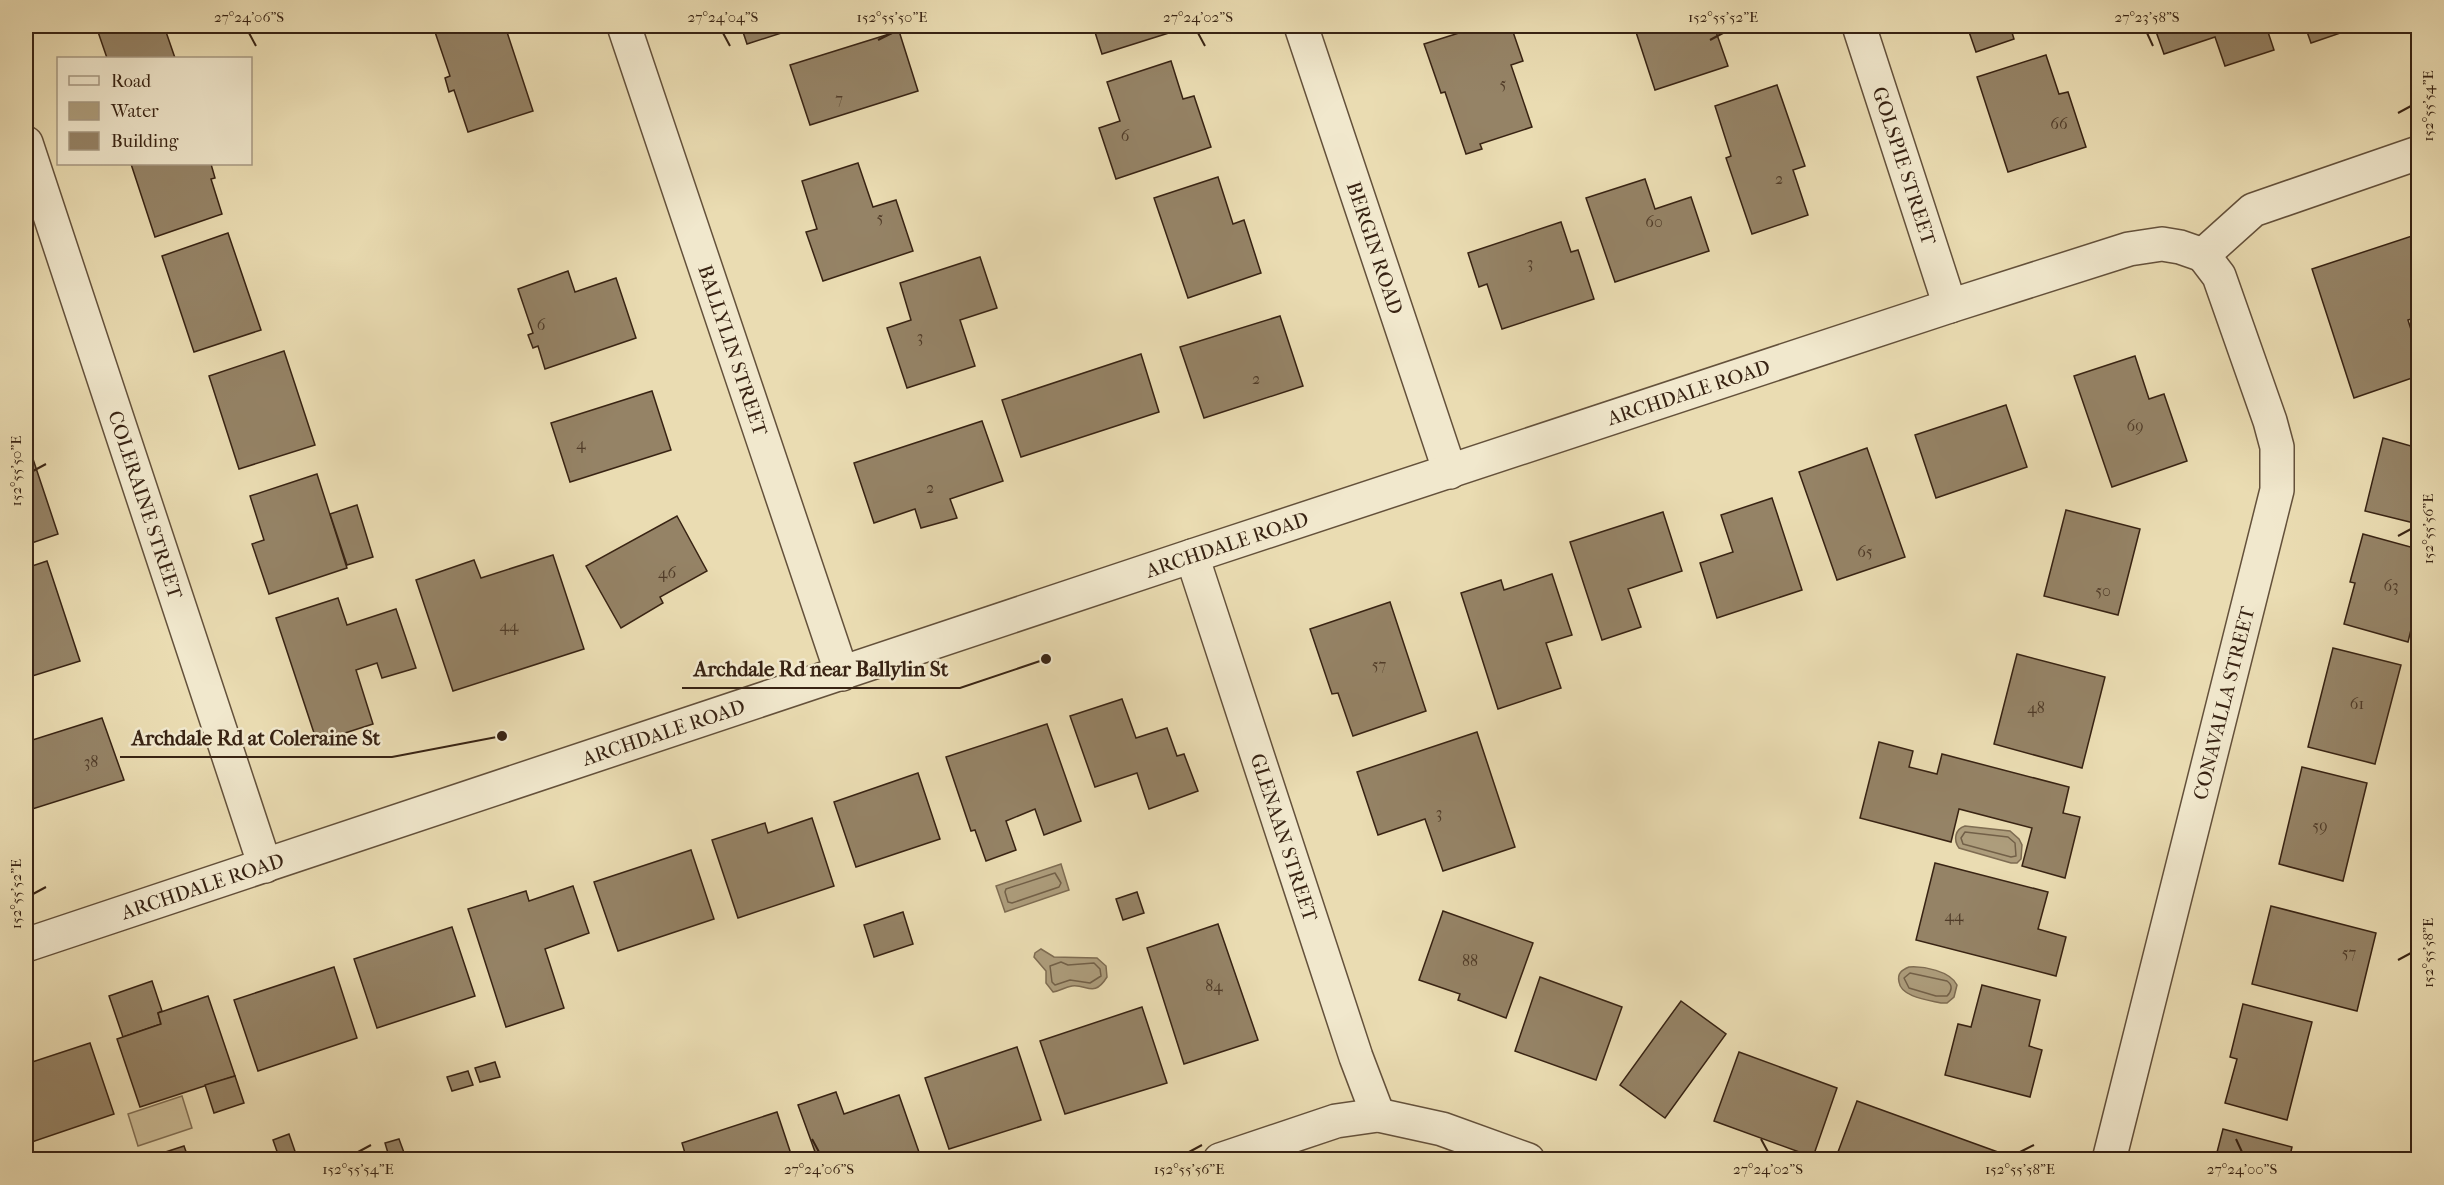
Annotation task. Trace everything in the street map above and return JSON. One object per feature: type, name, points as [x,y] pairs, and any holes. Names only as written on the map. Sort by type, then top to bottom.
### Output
[{"type":"street","name":"BALLYLIN STREET","points":[[624,26],[842,674]]},
{"type":"street","name":"BERGIN ROAD","points":[[1301,26],[1450,472]]},
{"type":"street","name":"GOLSPIE STREET","points":[[1859,26],[1950,306]]},
{"type":"street","name":"COLERAINE STREET","points":[[26,143],[265,866]]},
{"type":"street","points":[[2203,255],[2253,210],[2418,153]]},
{"type":"street","name":"ARCHDALE ROAD","points":[[26,945],[1192,556],[2129,249],[2162,244],[2203,255]]},
{"type":"street","name":"CONAVALLA STREET","points":[[2109,1160],[2277,490],[2277,447],[2270,421],[2219,276],[2203,255]]},
{"type":"street","name":"GLENAAN STREET","points":[[1192,556],[1356,1057],[1378,1115]]},
{"type":"street","points":[[1220,1160],[1336,1121],[1378,1115],[1442,1129],[1528,1160]]},
{"type":"shaded area","points":[[182,1096],[192,1128],[138,1146],[128,1114]]},
{"type":"water","points":[[1965,826],[2010,831],[2022,845],[2021,859],[2017,863],[2011,863],[1959,848],[1956,835]]},
{"type":"water","points":[[1061,864],[1069,890],[1005,912],[996,886]]},
{"type":"water","points":[[1041,949],[1054,957],[1097,958],[1106,966],[1107,977],[1094,989],[1072,986],[1053,992],[1046,983],[1046,971],[1034,957],[1035,953]]},
{"type":"water","points":[[1909,967],[1922,967],[1949,976],[1957,985],[1954,997],[1947,1003],[1941,1003],[1916,997],[1905,991],[1899,982],[1899,974]]},
{"type":"building","points":[[96,26],[164,26],[175,57],[107,57]]},
{"type":"building","points":[[455,26],[505,26],[533,111],[468,132],[454,90],[449,92],[445,78],[450,76],[435,32]]},
{"type":"building","points":[[741,26],[803,26],[747,44]]},
{"type":"building","points":[[1093,26],[1170,26],[1172,32],[1102,54]]},
{"type":"building","points":[[1481,26],[1511,26],[1523,61],[1511,65],[1532,127],[1480,144],[1482,149],[1466,154],[1445,92],[1441,93],[1424,44]]},
{"type":"building","points":[[1634,26],[1714,26],[1728,66],[1655,90]]},
{"type":"building","points":[[1967,26],[2010,26],[2014,39],[1976,52]]},
{"type":"building","points":[[2154,26],[2266,26],[2274,50],[2225,66],[2215,37],[2164,54]]},
{"type":"building","points":[[2305,26],[2357,26],[2358,27],[2311,43]]},
{"type":"building","points":[[899,31],[918,91],[810,125],[790,65]]},
{"type":"building","points":[[2046,55],[2059,94],[2068,92],[2086,147],[2008,172],[1977,77]]},
{"type":"building","points":[[1171,61],[1183,99],[1194,96],[1211,147],[1116,179],[1099,128],[1120,121],[1107,82]]},
{"type":"building","points":[[1777,85],[1805,166],[1793,170],[1808,215],[1752,234],[1726,158],[1731,156],[1715,106]]},
{"type":"building","points":[[858,163],[873,207],[896,200],[913,251],[823,281],[806,232],[817,229],[802,181]]},
{"type":"building","points":[[131,165],[211,165],[215,178],[211,179],[222,214],[155,237]]},
{"type":"building","points":[[1218,177],[1233,224],[1244,220],[1261,273],[1188,298],[1154,198]]},
{"type":"building","points":[[1645,179],[1655,209],[1691,197],[1709,251],[1615,282],[1586,198]]},
{"type":"building","points":[[1561,222],[1571,252],[1578,250],[1594,299],[1502,329],[1487,284],[1479,287],[1468,253]]},
{"type":"building","points":[[228,233],[261,330],[194,352],[162,256]]},
{"type":"building","points":[[2418,234],[2418,317],[2408,320],[2418,352],[2418,376],[2354,398],[2312,269]]},
{"type":"building","points":[[980,257],[997,308],[960,320],[975,366],[907,388],[887,328],[911,320],[900,283]]},
{"type":"building","points":[[568,271],[575,292],[616,278],[636,338],[545,369],[538,346],[533,348],[528,335],[533,333],[518,289]]},
{"type":"building","points":[[1280,316],[1303,386],[1204,418],[1180,347]]},
{"type":"building","points":[[284,351],[315,445],[239,469],[209,376]]},
{"type":"building","points":[[1141,354],[1159,412],[1021,457],[1002,400]]},
{"type":"building","points":[[2135,356],[2149,399],[2164,394],[2187,461],[2112,487],[2074,376]]},
{"type":"building","points":[[652,391],[671,450],[570,482],[551,423]]},
{"type":"building","points":[[2006,405],[2027,467],[1936,498],[1915,435]]},
{"type":"building","points":[[982,421],[1003,481],[950,499],[957,518],[921,528],[915,509],[874,523],[854,463]]},
{"type":"building","points":[[26,438],[58,534],[26,545]]},
{"type":"building","points":[[2383,438],[2418,448],[2418,524],[2365,511]]},
{"type":"building","points":[[1867,448],[1905,557],[1837,580],[1799,472]]},
{"type":"building","points":[[317,474],[347,568],[269,594],[252,544],[264,540],[250,496]]},
{"type":"building","points":[[1772,498],[1802,590],[1717,618],[1700,563],[1733,552],[1721,515]]},
{"type":"building","points":[[357,505],[373,557],[347,565],[330,514]]},
{"type":"building","points":[[2066,510],[2140,529],[2118,615],[2044,596]]},
{"type":"building","points":[[1663,512],[1682,571],[1628,589],[1641,627],[1602,640],[1570,542]]},
{"type":"building","points":[[677,516],[707,571],[660,597],[663,603],[621,628],[586,566]]},
{"type":"building","points":[[2363,534],[2418,549],[2418,601],[2408,642],[2344,624],[2355,583],[2350,582]]},
{"type":"building","points":[[553,555],[584,649],[453,691],[416,580],[474,560],[481,578]]},
{"type":"building","points":[[47,561],[80,661],[26,678],[26,568]]},
{"type":"building","points":[[1552,574],[1572,635],[1546,643],[1561,688],[1498,709],[1461,593],[1501,580],[1504,590]]},
{"type":"building","points":[[338,598],[347,625],[396,609],[416,668],[382,678],[377,663],[356,670],[373,724],[317,742],[276,618]]},
{"type":"building","points":[[1390,602],[1426,711],[1353,736],[1338,693],[1332,694],[1310,629]]},
{"type":"building","points":[[2333,648],[2401,665],[2375,764],[2308,747]]},
{"type":"building","points":[[2017,654],[2105,677],[2082,768],[1994,744]]},
{"type":"building","points":[[1122,699],[1136,738],[1167,728],[1177,756],[1184,754],[1198,791],[1149,809],[1137,773],[1095,787],[1070,716]]},
{"type":"building","points":[[102,718],[124,780],[26,811],[26,742]]},
{"type":"building","points":[[1047,724],[1081,821],[1044,835],[1035,809],[1006,821],[1016,850],[986,861],[975,830],[971,831],[946,757]]},
{"type":"building","points":[[1477,732],[1515,847],[1443,871],[1425,819],[1378,835],[1357,772]]},
{"type":"building","points":[[1879,742],[1913,751],[1909,767],[1937,774],[1942,754],[2069,787],[2063,813],[2080,817],[2065,878],[2022,866],[2032,828],[1959,809],[1951,842],[1860,818]]},
{"type":"building","points":[[2302,767],[2367,783],[2343,881],[2279,864]]},
{"type":"building","points":[[918,773],[940,839],[856,867],[834,802]]},
{"type":"building","points":[[812,818],[834,886],[738,918],[712,840],[765,823],[768,833]]},
{"type":"building","points":[[691,850],[714,919],[618,951],[594,882]]},
{"type":"building","points":[[1935,863],[2048,892],[2038,929],[2066,937],[2056,976],[1916,940]]},
{"type":"building","points":[[573,886],[589,933],[545,949],[564,1008],[506,1027],[468,909],[526,891],[529,901]]},
{"type":"building","points":[[1137,892],[1144,913],[1123,920],[1116,899]]},
{"type":"building","points":[[2271,906],[2376,933],[2357,1011],[2252,984]]},
{"type":"building","points":[[1443,911],[1533,943],[1506,1018],[1458,1000],[1460,994],[1419,980]]},
{"type":"building","points":[[903,912],[913,944],[874,957],[864,925]]},
{"type":"building","points":[[1218,924],[1258,1040],[1184,1064],[1147,948]]},
{"type":"building","points":[[452,927],[475,996],[377,1028],[354,959]]},
{"type":"building","points":[[334,967],[357,1038],[258,1071],[234,1000]]},
{"type":"building","points":[[1540,977],[1622,1007],[1596,1080],[1515,1051]]},
{"type":"building","points":[[152,981],[162,1011],[158,1013],[161,1024],[123,1037],[109,996]]},
{"type":"building","points":[[1982,985],[2040,1000],[2029,1046],[2042,1050],[2030,1097],[1945,1075],[1958,1024],[1971,1027]]},
{"type":"building","points":[[208,996],[235,1076],[140,1107],[117,1039],[161,1024],[158,1013]]},
{"type":"building","points":[[1681,1001],[1726,1034],[1665,1118],[1620,1085]]},
{"type":"building","points":[[2243,1004],[2312,1022],[2287,1120],[2225,1103],[2237,1059],[2230,1057]]},
{"type":"building","points":[[1142,1007],[1167,1083],[1065,1114],[1040,1041]]},
{"type":"building","points":[[90,1043],[114,1114],[26,1144],[26,1064]]},
{"type":"building","points":[[1017,1047],[1041,1120],[949,1149],[925,1078]]},
{"type":"building","points":[[1739,1052],[1837,1088],[1813,1157],[1714,1121]]},
{"type":"building","points":[[495,1062],[500,1077],[480,1082],[475,1068]]},
{"type":"building","points":[[468,1071],[473,1085],[452,1091],[447,1077]]},
{"type":"building","points":[[235,1076],[244,1103],[214,1113],[205,1085]]},
{"type":"building","points":[[836,1092],[844,1114],[899,1095],[920,1155],[907,1160],[818,1160],[798,1105]]},
{"type":"building","points":[[1857,1101],[2020,1160],[1835,1160]]},
{"type":"building","points":[[777,1112],[793,1160],[687,1160],[682,1143]]},
{"type":"building","points":[[2223,1129],[2292,1147],[2289,1160],[2215,1160]]},
{"type":"building","points":[[289,1134],[298,1160],[280,1160],[273,1140]]},
{"type":"building","points":[[399,1139],[406,1158],[390,1160],[385,1143]]},
{"type":"building","points":[[184,1146],[189,1160],[148,1160],[147,1158]]},
{"type":"place","name":"Archdale Rd near Ballylin St","points":[[1046,659]]},
{"type":"place","name":"Archdale Rd at Coleraine St","points":[[502,736]]}]
